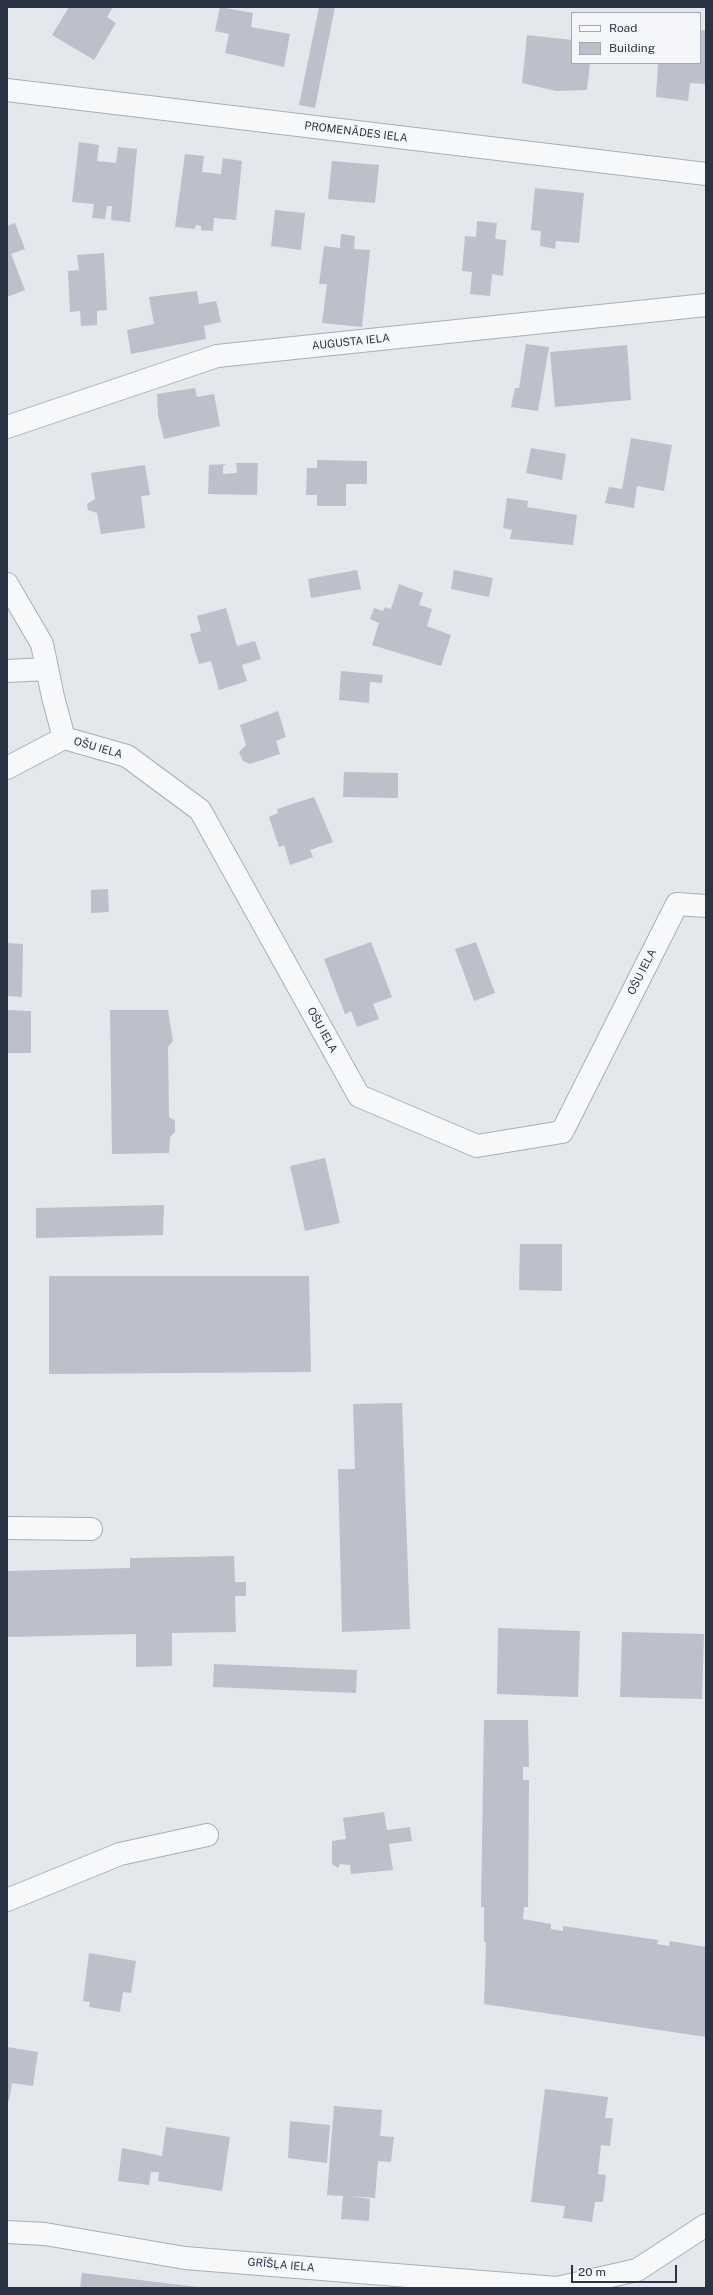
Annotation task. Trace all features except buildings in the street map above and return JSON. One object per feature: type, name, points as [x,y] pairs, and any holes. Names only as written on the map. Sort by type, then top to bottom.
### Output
[{"type":"street","name":"PROMENĀDES IELA","points":[[7,90],[706,174]]},
{"type":"street","name":"AUGUSTA IELA","points":[[7,427],[217,356],[706,305]]},
{"type":"street","name":"OŠU IELA","points":[[7,584],[42,644],[64,738],[127,756],[200,810],[359,1096],[477,1146],[562,1132],[676,904],[706,906]]},
{"type":"street","points":[[7,671],[47,669]]},
{"type":"street","points":[[7,768],[64,738]]},
{"type":"street","points":[[7,1528],[91,1529]]},
{"type":"street","points":[[7,1900],[120,1854],[208,1835]]},
{"type":"street","name":"GRĪŠĻA IELA","points":[[7,2232],[45,2234],[185,2258],[557,2288],[637,2270],[706,2225]]}]
